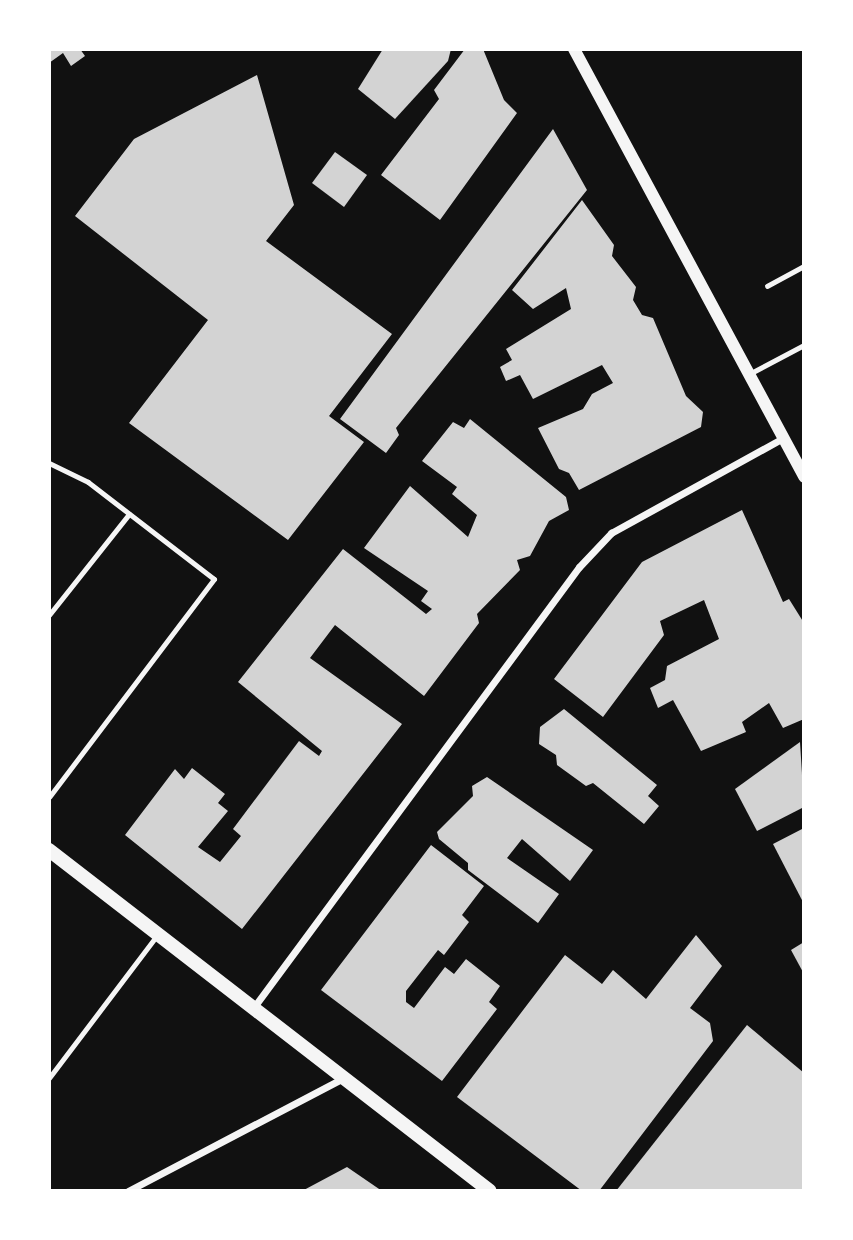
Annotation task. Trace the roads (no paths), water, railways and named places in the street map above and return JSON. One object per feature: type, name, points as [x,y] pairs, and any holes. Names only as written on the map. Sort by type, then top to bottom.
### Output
[{"type":"main road","points":[[49,850],[489,1191]]},
{"type":"street","points":[[575,49],[804,477]]},
{"type":"street","points":[[254,1007],[579,567],[611,533],[783,438]]},
{"type":"street","points":[[128,1191],[343,1078]]},
{"type":"lane","points":[[749,374],[804,345]]},
{"type":"lane","points":[[49,463],[129,514],[214,579],[49,797]]},
{"type":"lane","points":[[49,615],[129,514]]},
{"type":"lane","points":[[49,1078],[158,934]]}]
